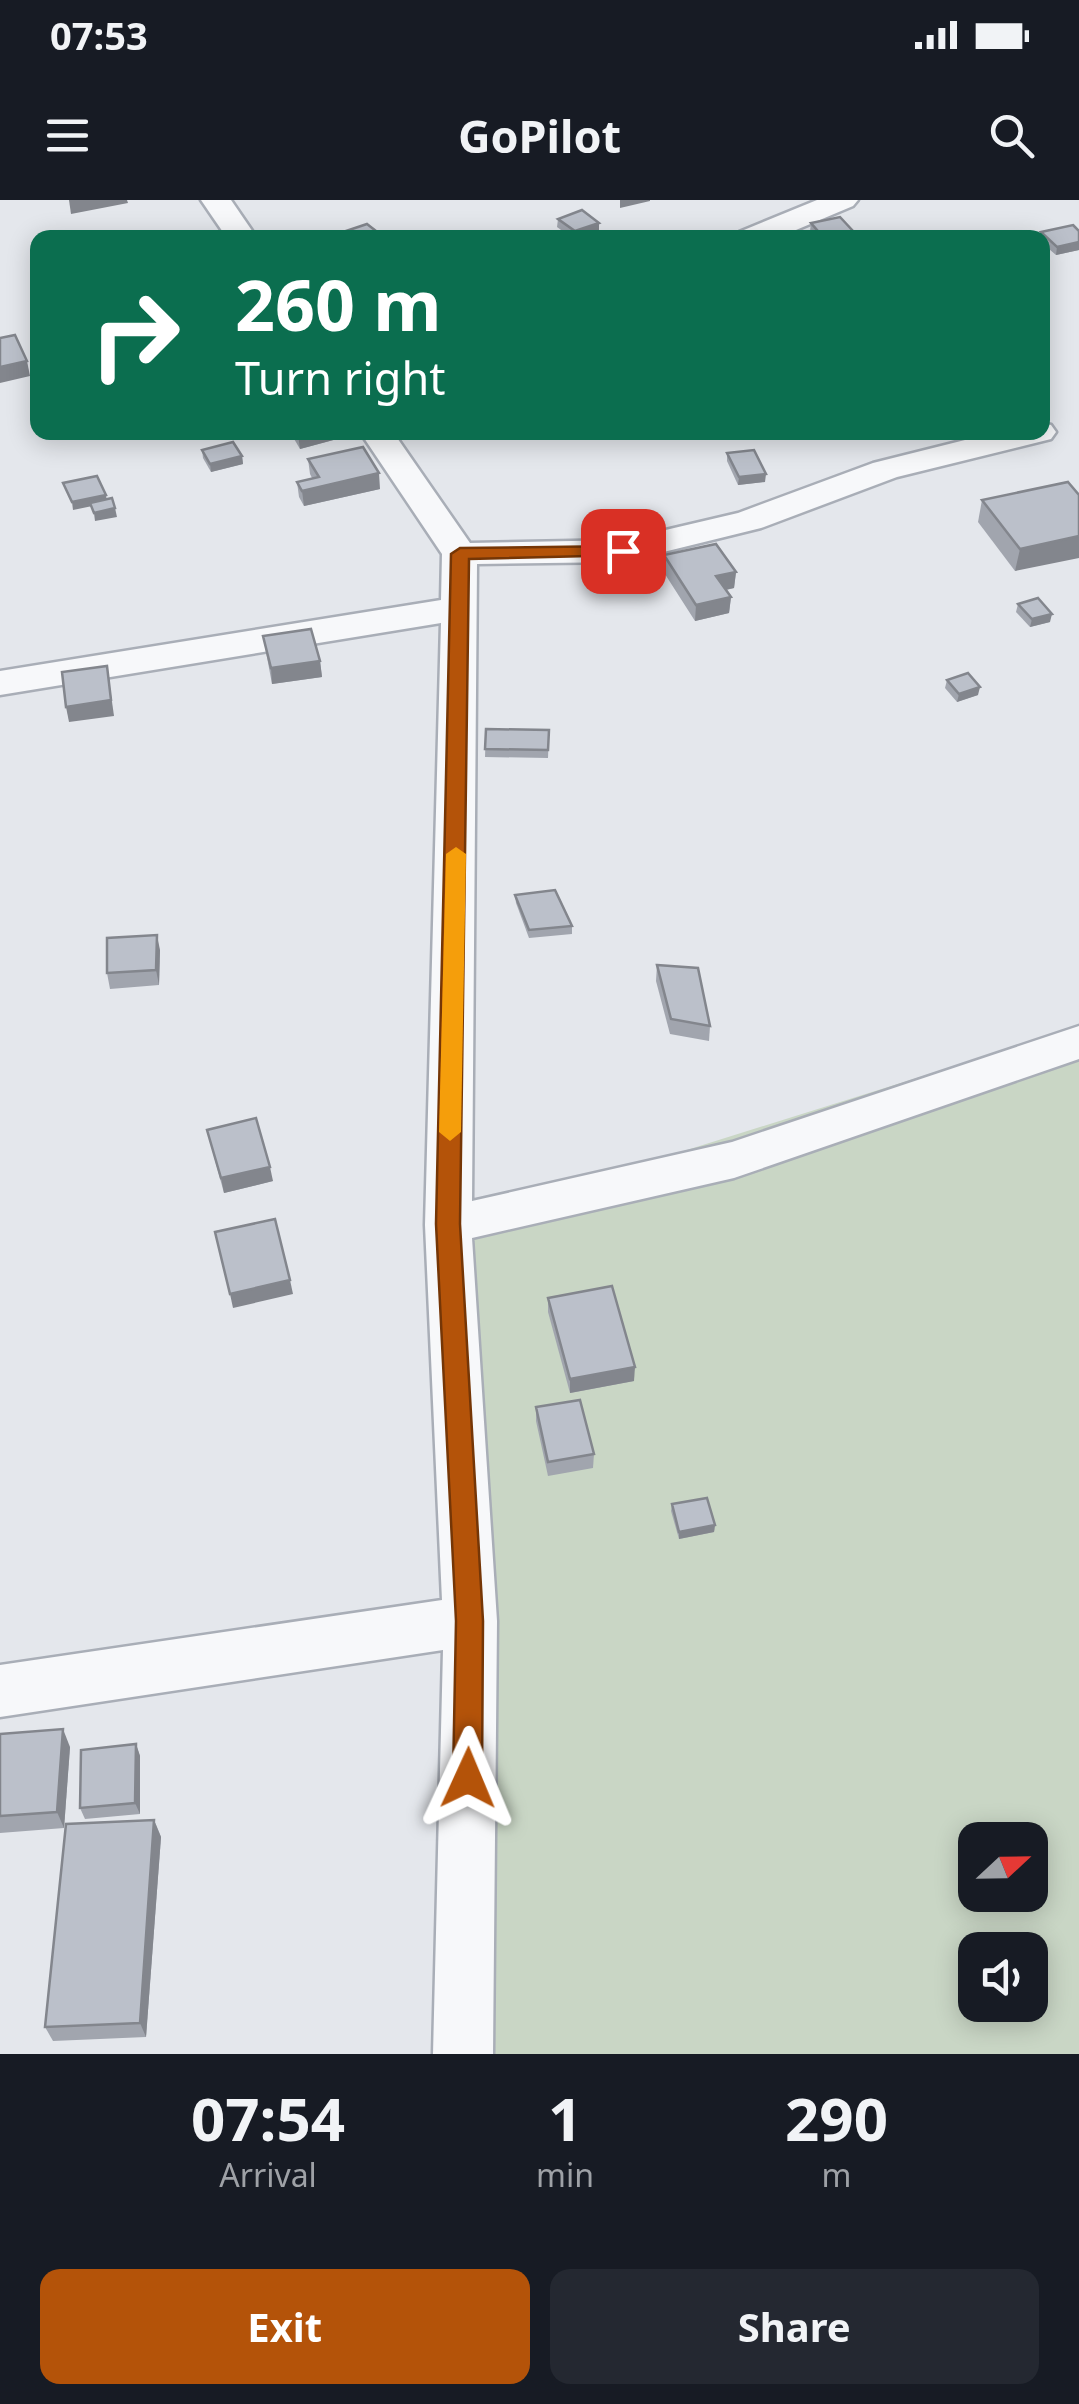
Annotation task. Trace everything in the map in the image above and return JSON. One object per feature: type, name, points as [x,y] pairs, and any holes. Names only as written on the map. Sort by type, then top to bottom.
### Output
[{"type":"street","points":[[216,200],[237,230]]},
{"type":"street","points":[[770,230],[843,200]]},
{"type":"street","points":[[1050,430],[1079,424]]},
{"type":"street","points":[[382,440],[460,554],[448,1224],[470,1621],[464,2054]]},
{"type":"street","points":[[460,554],[623,551],[750,522],[884,470],[1008,440]]},
{"type":"street","points":[[0,683],[461,608]]},
{"type":"street","points":[[448,1224],[734,1160],[1079,1042]]},
{"type":"street","points":[[0,1691],[470,1621]]},
{"type":"green space","points":[[1079,1027],[1079,2054],[436,2054],[448,1225]]},
{"type":"building","points":[[582,210],[599,223],[574,230],[558,219]]},
{"type":"building","points":[[840,217],[852,230],[817,230],[811,223]]},
{"type":"building","points":[[367,224],[375,230],[349,230]]},
{"type":"building","points":[[1073,225],[1079,231],[1079,242],[1057,247],[1050,240],[1050,230]]},
{"type":"building","points":[[15,335],[27,361],[0,367],[0,338]]},
{"type":"building","points":[[233,442],[242,456],[210,464],[202,450]]},
{"type":"building","points":[[363,447],[379,473],[302,491],[297,482],[319,477],[308,459]]},
{"type":"building","points":[[754,450],[766,474],[739,477],[727,453]]},
{"type":"building","points":[[97,476],[106,495],[72,502],[63,483]]},
{"type":"building","points":[[1068,482],[1079,495],[1079,536],[1020,549],[982,500]]},
{"type":"building","points":[[112,498],[115,508],[94,513],[90,503]]},
{"type":"building","points":[[716,544],[736,572],[716,576],[731,597],[696,605],[664,555]]},
{"type":"building","points":[[1038,598],[1052,614],[1032,619],[1018,604]]},
{"type":"building","points":[[311,629],[320,661],[271,668],[263,636]]},
{"type":"building","points":[[107,666],[111,700],[66,707],[62,672]]},
{"type":"building","points":[[968,673],[980,687],[959,694],[947,680]]},
{"type":"building","points":[[486,729],[549,730],[548,750],[485,749]]},
{"type":"building","points":[[555,890],[572,926],[529,930],[515,895]]},
{"type":"building","points":[[157,935],[156,970],[107,973],[107,938]]},
{"type":"building","points":[[657,965],[698,968],[710,1026],[671,1019]]},
{"type":"building","points":[[256,1118],[270,1167],[221,1178],[207,1130]]},
{"type":"building","points":[[275,1219],[290,1280],[230,1294],[215,1232]]},
{"type":"building","points":[[612,1286],[635,1367],[570,1379],[548,1298]]},
{"type":"building","points":[[580,1400],[594,1454],[548,1462],[536,1407]]},
{"type":"building","points":[[707,1498],[715,1525],[679,1532],[672,1504]]},
{"type":"building","points":[[63,1729],[57,1812],[0,1816],[0,1734]]},
{"type":"building","points":[[136,1744],[135,1803],[80,1808],[81,1750]]},
{"type":"building","points":[[154,1820],[140,2023],[45,2027],[66,1824]]},
{"type":"slow traffic","points":[[450,1132],[456,854]]},
{"type":"route","points":[[468,1778],[470,1621],[448,1224],[460,554],[623,551]]}]
